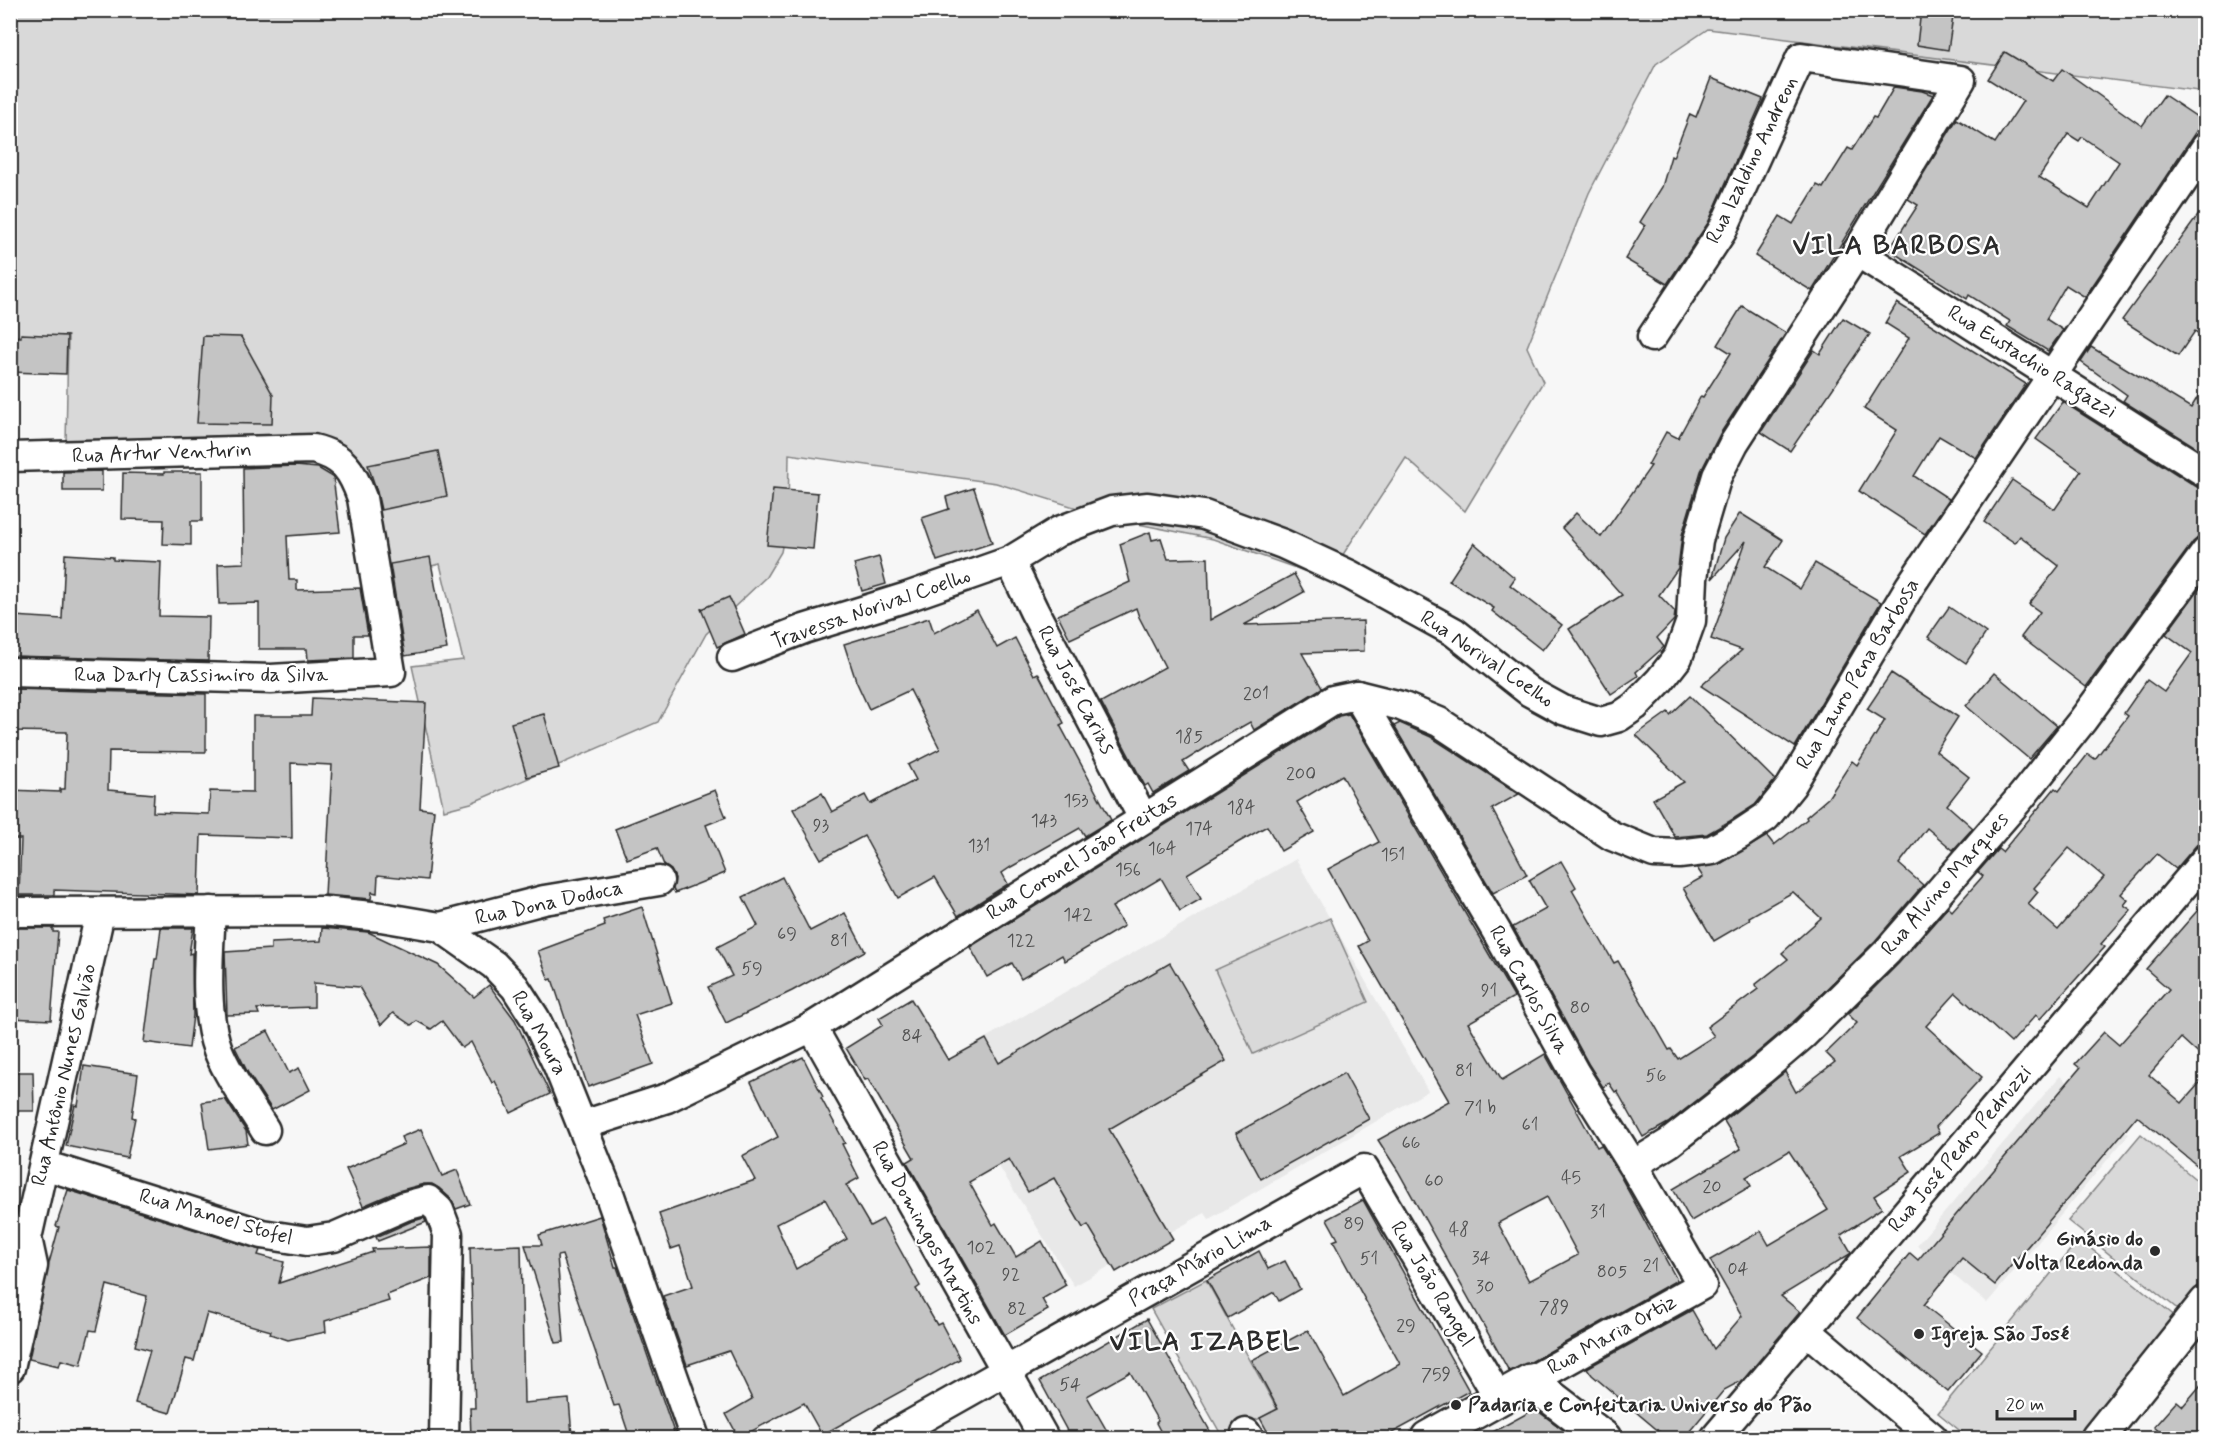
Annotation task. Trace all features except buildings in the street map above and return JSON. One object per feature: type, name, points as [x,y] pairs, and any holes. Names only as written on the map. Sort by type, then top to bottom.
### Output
[{"type":"main road","points":[[2098,1438],[2205,1303]]},
{"type":"main road","name":"Rua Maria Ortiz","points":[[1428,1438],[1530,1381]]},
{"type":"main road","points":[[1530,1381],[1604,1438]]},
{"type":"street","name":"Rua Izaldino Andreon","points":[[1652,337],[1722,231],[1802,57],[1961,80]]},
{"type":"street","name":"Rua Norival Coelho","points":[[1010,561],[1059,531],[1112,511],[1148,507],[1204,515],[1283,544],[1403,603],[1454,632],[1530,692],[1563,711],[1601,722],[1619,717],[1635,706],[1678,657],[1691,621],[1698,540],[1717,476],[1734,443],[1857,252],[1961,80]]},
{"type":"street","name":"Rua Lauro Pena Barbosa","points":[[1356,695],[1401,706],[1439,722],[1612,836],[1654,853],[1679,854],[1712,850],[1739,835],[1766,817],[1791,786],[1910,586],[2205,147]]},
{"type":"street","name":"Rua Eustachio Ragazzi","points":[[1857,252],[2205,473]]},
{"type":"street","name":"Rua Artur Venturin","points":[[10,457],[312,449],[329,453],[342,462],[355,477],[362,498],[391,672]]},
{"type":"street","name":"Rua Alvino Marques","points":[[1633,1165],[1669,1143],[1770,1063],[1803,1035],[1887,952],[2022,796],[2076,729],[2205,552]]},
{"type":"street","name":"Travessa Norival Coelho","points":[[732,657],[804,629],[907,597],[1010,561]]},
{"type":"street","name":"Rua José Carias","points":[[1010,561],[1143,818]]},
{"type":"street","name":"Rua Darly Cassimiro da Silva","points":[[10,672],[271,679],[391,672]]},
{"type":"street","name":"Rua Coronel João Freitas","points":[[583,1125],[667,1098],[812,1027],[1333,700],[1356,695]]},
{"type":"street","name":"Rua Carlos Silva","points":[[1356,695],[1498,934],[1575,1073],[1633,1165],[1702,1285]]},
{"type":"street","name":"Rua José Pedro Pedruzzi","points":[[1715,1438],[2205,859]]},
{"type":"street","name":"Rua Dona Dodoca","points":[[440,927],[544,900],[659,881]]},
{"type":"street","points":[[211,911],[208,957],[210,1024],[218,1050],[265,1130]]},
{"type":"street","name":"Rua Moura","points":[[10,912],[322,911],[381,917],[440,927],[494,965],[515,987],[535,1018],[558,1066],[583,1125],[695,1438]]},
{"type":"street","name":"Rua Antônio Nunes Galvão","points":[[10,1368],[33,1266],[19,1245],[44,1166],[100,912]]},
{"type":"street","name":"Rua Domingos Martins","points":[[812,1027],[1044,1438]]},
{"type":"street","name":"Rua Manoel Stofel","points":[[44,1166],[262,1234],[307,1241],[334,1237],[405,1206],[428,1200],[439,1210],[448,1234],[444,1438]]},
{"type":"street","name":"Praça Mário Lima","points":[[887,1438],[1364,1169]]},
{"type":"street","name":"Rua João Rangel","points":[[1364,1169],[1499,1398]]},
{"type":"street","name":"Rua Maria Ortiz","points":[[1530,1381],[1702,1285]]},
{"type":"street","points":[[1807,1331],[1933,1438]]},
{"type":"shaded area","points":[[2205,10],[2206,92],[1708,29],[1656,64],[1589,193],[1527,347],[1543,382],[1465,511],[1406,458],[1327,579],[1213,539],[1113,519],[996,483],[789,454],[788,516],[781,552],[766,577],[706,634],[658,722],[471,803],[444,810],[412,666],[463,660],[440,564],[387,577],[346,459],[66,444],[68,336],[11,336],[10,11]]},
{"type":"shaded area","points":[[1296,859],[1428,1091],[1209,1219],[1205,1213],[1074,1286],[981,1138],[940,1064]]},
{"type":"shaded area","points":[[1330,918],[1368,1002],[1253,1054],[1215,970]]},
{"type":"shaded area","points":[[2060,1076],[2129,1134],[1987,1303],[1917,1245]]},
{"type":"shaded area","name":"Ginásio do Volta Redonda","points":[[2141,1134],[2205,1187],[2205,1281],[2180,1311],[2068,1221]]},
{"type":"shaded area","points":[[2079,1239],[2176,1317],[2077,1438],[1969,1438],[1938,1413]]},
{"type":"shaded area","points":[[1206,1280],[1277,1409],[1223,1438],[1151,1309]]},
{"type":"place","name":"Ginásio do Volta Redonda","points":[[2155,1251]]},
{"type":"place","name":"Igreja São José","points":[[1919,1334]]},
{"type":"place","name":"Padaria e Confeitaria Universo do Pão","points":[[1456,1405]]},
{"type":"district","name":"VILA BARBOSA","points":[[1897,246]]},
{"type":"district","name":"VILA IZABEL","points":[[1205,1342]]}]
